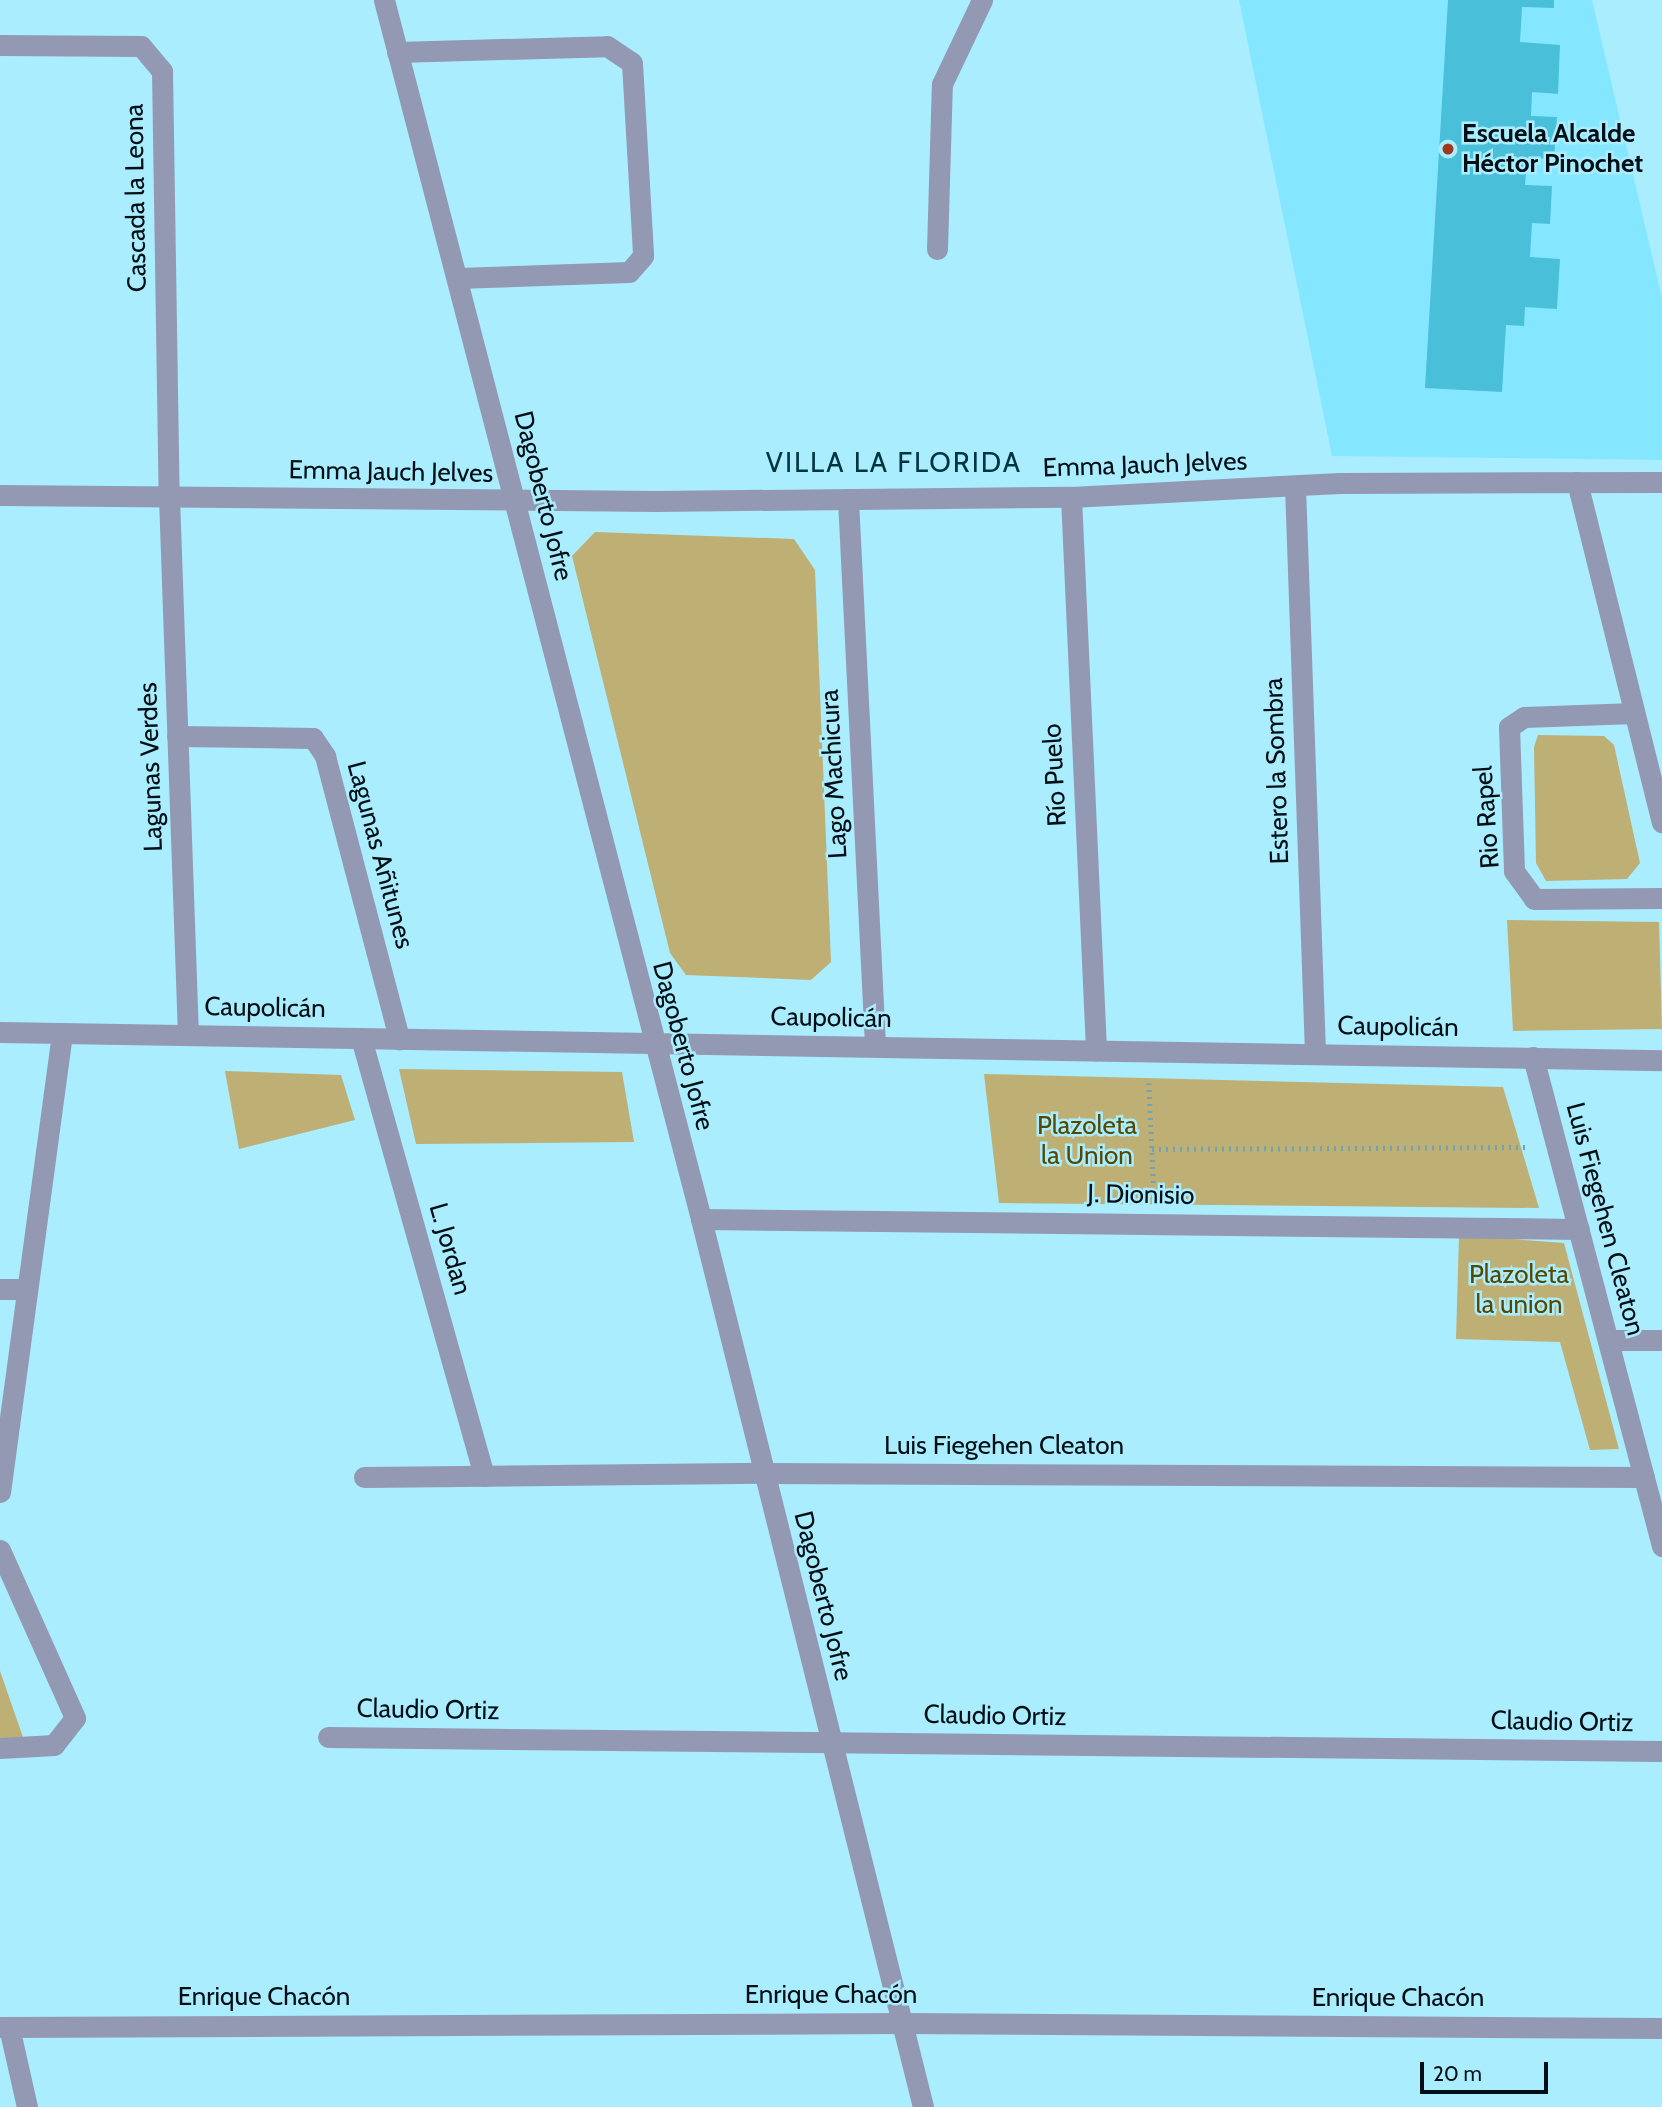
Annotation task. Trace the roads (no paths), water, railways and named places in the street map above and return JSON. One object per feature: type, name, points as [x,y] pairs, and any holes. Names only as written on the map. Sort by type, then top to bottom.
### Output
[{"type":"street","name":"Dagoberto Jofre","points":[[384,0],[517,502],[652,1043],[701,1219],[923,2107]]},
{"type":"street","points":[[937,249],[942,84],[982,0]]},
{"type":"street","name":"Cascada la Leona","points":[[0,45],[141,46],[162,71],[169,497]]},
{"type":"street","points":[[397,52],[607,46],[632,63],[643,256],[629,272],[457,278]]},
{"type":"street","points":[[1577,482],[1662,823]]},
{"type":"street","name":"Emma Jauch Jelves","points":[[0,495],[517,502],[1071,497],[1295,486],[1662,482]]},
{"type":"street","name":"Estero la Sombra","points":[[1295,486],[1315,1054]]},
{"type":"street","name":"Lagunas Verdes","points":[[169,497],[188,1035]]},
{"type":"street","name":"Río Puelo","points":[[1071,497],[1096,1050]]},
{"type":"street","name":"Lago Machicura","points":[[848,499],[875,1046]]},
{"type":"street","name":"Rio Rapel","points":[[1634,713],[1524,717],[1509,727],[1514,871],[1534,899],[1662,898]]},
{"type":"street","name":"Lagunas Añitunes","points":[[177,736],[313,738],[325,756],[398,1039]]},
{"type":"street","name":"Caupolicán","points":[[0,1032],[1662,1060]]},
{"type":"street","points":[[0,1492],[62,1033]]},
{"type":"street","name":"L. Jordan","points":[[361,1038],[484,1476]]},
{"type":"street","name":"Luis Fiegehen Cleaton","points":[[1533,1057],[1662,1546]]},
{"type":"street","name":"J. Dionisio","points":[[701,1219],[1579,1229]]},
{"type":"street","points":[[0,1289],[26,1289]]},
{"type":"street","points":[[1608,1340],[1662,1340]]},
{"type":"street","name":"Luis Fiegehen Cleaton","points":[[364,1477],[765,1473],[1644,1477]]},
{"type":"street","points":[[0,1550],[75,1718],[54,1745],[0,1748]]},
{"type":"street","name":"Claudio Ortiz","points":[[328,1737],[1662,1751]]},
{"type":"street","name":"Enrique Chacón","points":[[5,2027],[901,2023],[1662,2028]]},
{"type":"street","points":[[5,2027],[27,2107]]},
{"type":"place","name":"Escuela Alcalde Héctor Pinochet","points":[[1448,149]]},
{"type":"district","name":"VILLA LA FLORIDA","points":[[894,462]]},
{"type":"park label","name":"Plazoleta la Union","points":[[1087,1141]]},
{"type":"park label","name":"Plazoleta la union","points":[[1519,1290]]}]
